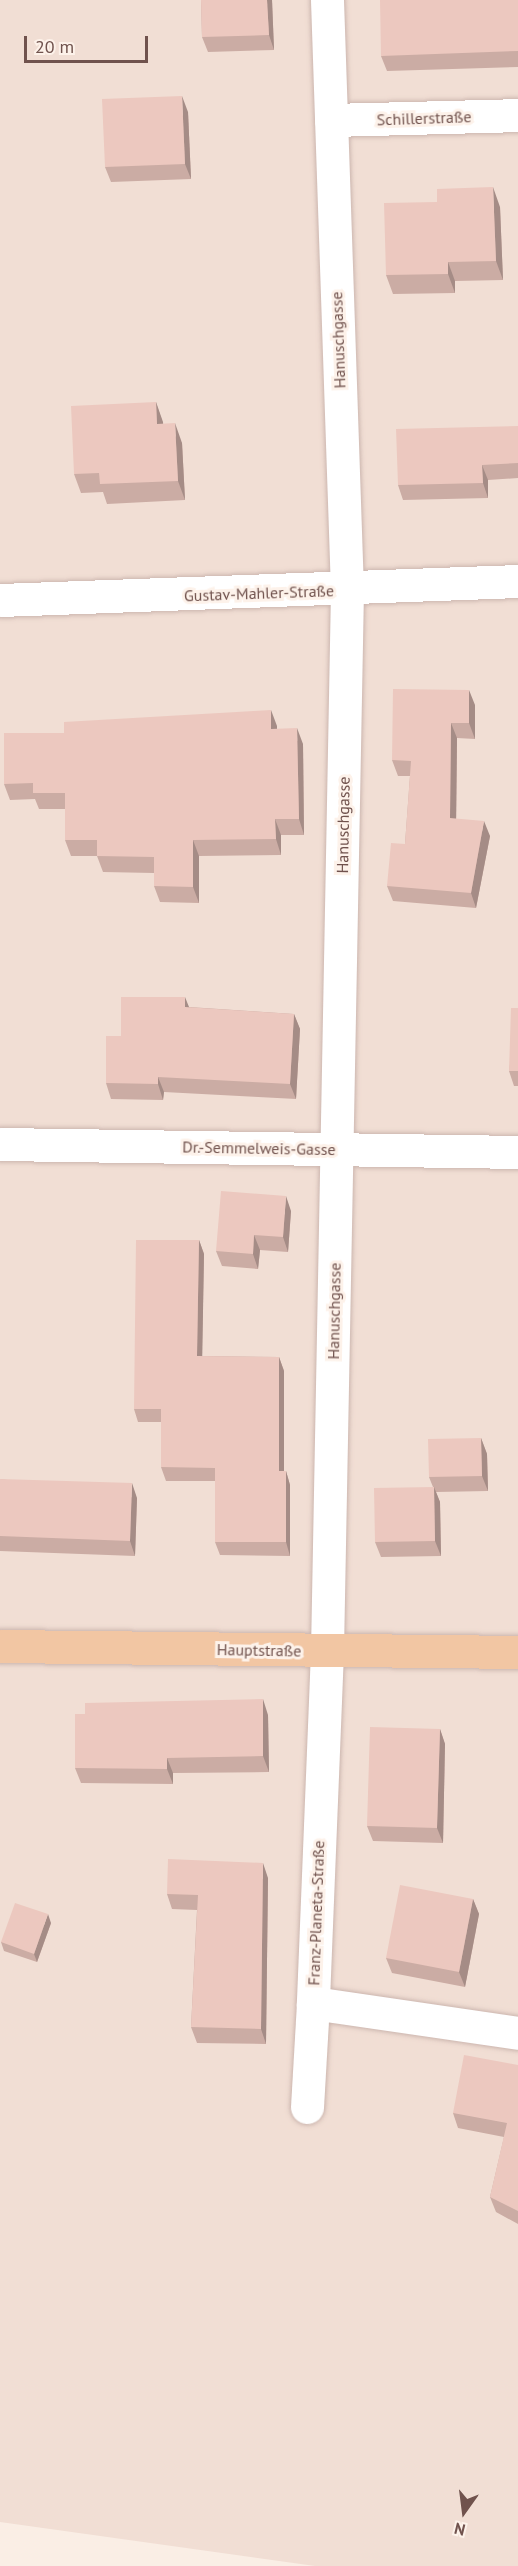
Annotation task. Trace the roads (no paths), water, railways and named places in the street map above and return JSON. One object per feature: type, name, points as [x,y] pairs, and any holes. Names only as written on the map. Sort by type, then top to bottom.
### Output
[{"type":"main road","name":"Hauptstraße","points":[[0,1646],[518,1652]]},
{"type":"street","name":"Hanuschgasse","points":[[327,0],[347,590],[327,1651]]},
{"type":"street","name":"Schillerstraße","points":[[331,120],[518,115]]},
{"type":"street","name":"Gustav-Mahler-Straße","points":[[0,600],[347,590],[518,580]]},
{"type":"street","name":"Dr.-Semmelweis-Gasse","points":[[0,1144],[518,1152]]},
{"type":"street","name":"Franz-Planeta-Straße","points":[[327,1651],[312,2002],[518,2033]]},
{"type":"street","points":[[308,2107],[312,2002]]}]
